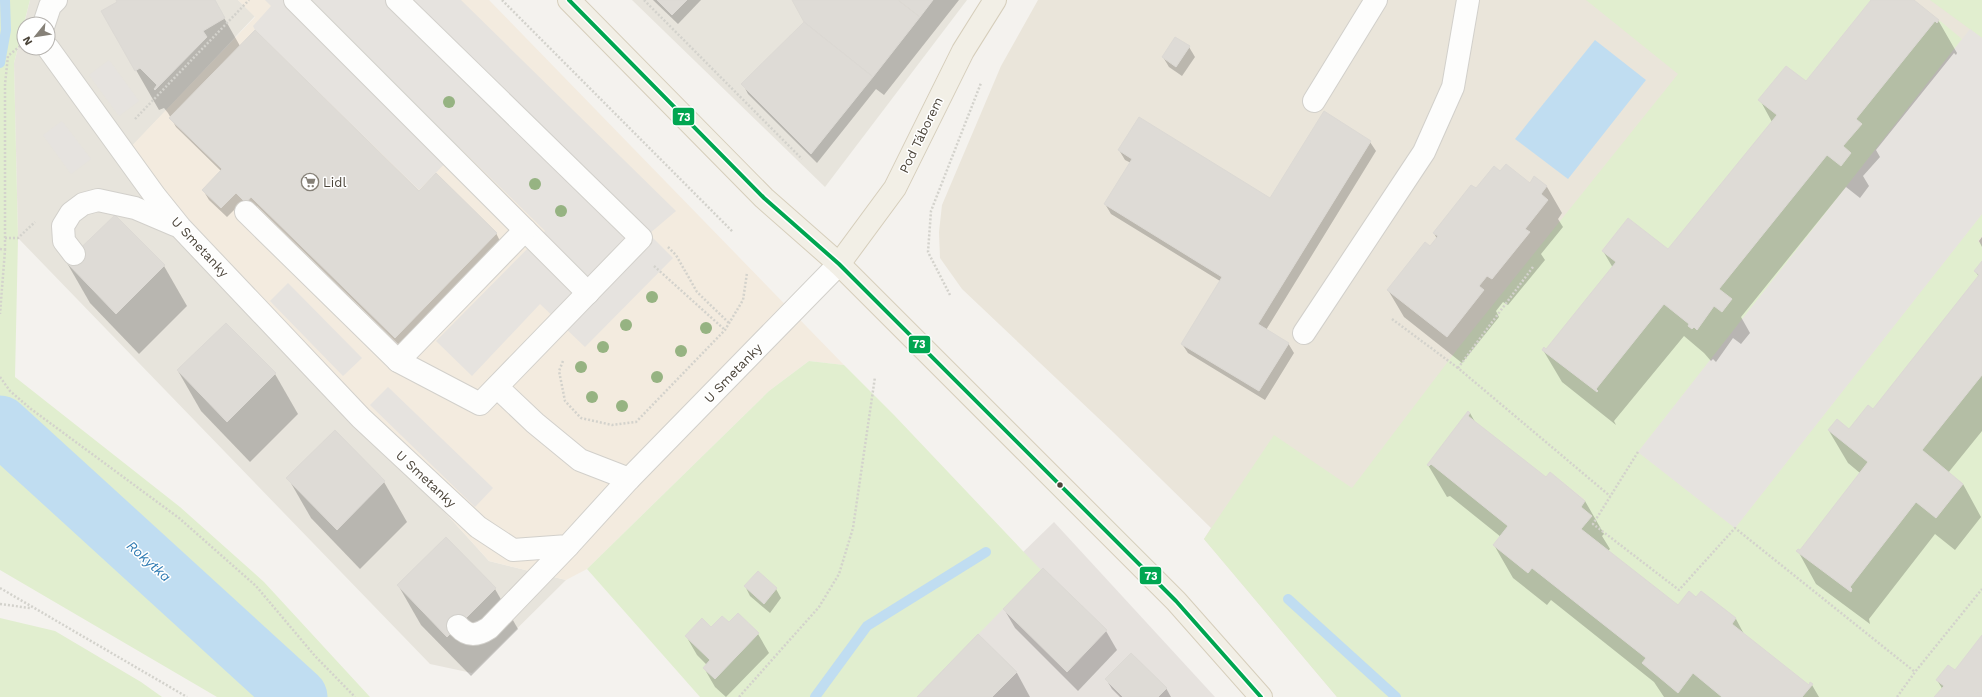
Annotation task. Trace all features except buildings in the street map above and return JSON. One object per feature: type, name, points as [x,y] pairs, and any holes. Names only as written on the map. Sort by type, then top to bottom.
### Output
[{"type":"main road","points":[[569,0],[764,198],[838,264],[1176,601],[1261,697]]},
{"type":"main road","name":"Pod Táborem","points":[[838,264],[895,188],[962,51],[995,0]]},
{"type":"street","points":[[47,16],[50,6],[56,0]]},
{"type":"street","points":[[295,0],[588,293]]},
{"type":"street","points":[[246,212],[398,361],[480,404],[641,238],[397,0]]},
{"type":"street","points":[[1314,101],[1376,0]]},
{"type":"street","points":[[1304,333],[1424,152],[1453,87],[1468,0]]},
{"type":"street","name":"U Smetanky","points":[[53,56],[114,141],[180,227],[361,418],[478,527],[513,550],[568,546],[630,479],[838,264]]},
{"type":"street","points":[[74,254],[64,241],[63,226],[71,213],[83,204],[98,200],[135,208],[180,227]]},
{"type":"street","points":[[398,361],[525,230]]},
{"type":"street","points":[[497,387],[535,423],[580,460],[630,479]]},
{"type":"street","points":[[458,626],[467,634],[474,635],[484,631],[568,546]]},
{"type":"path","points":[[114,141],[249,0]]},
{"type":"path","points":[[502,0],[733,232]]},
{"type":"path","points":[[644,0],[802,159]]},
{"type":"path","points":[[0,314],[6,250],[5,84],[8,56],[16,50]]},
{"type":"path","points":[[950,296],[928,252],[931,211],[983,78]]},
{"type":"path","points":[[632,247],[725,330]]},
{"type":"path","points":[[0,249],[6,250]]},
{"type":"path","points":[[676,255],[697,292],[729,323]]},
{"type":"path","points":[[1458,368],[1533,267]]},
{"type":"path","points":[[555,327],[570,343],[559,372],[565,401],[581,418],[612,425],[636,422],[725,330],[743,300],[747,273]]},
{"type":"path","points":[[1392,319],[1458,368],[1610,496]]},
{"type":"path","points":[[0,377],[10,391],[31,409],[179,518],[256,586],[315,656],[355,697]]},
{"type":"path","points":[[739,697],[819,608],[839,574],[853,528],[875,377]]},
{"type":"path","points":[[1638,452],[1593,524],[1679,590],[1735,528],[1915,672]]},
{"type":"path","points":[[0,588],[187,697]]},
{"type":"path","points":[[1897,697],[1915,672],[1982,589]]},
{"type":"path","points":[[0,604],[32,608]]},
{"type":"shaded area","points":[[30,0],[238,0],[255,16],[123,156],[489,561],[566,580],[472,673],[430,664],[18,238],[14,63],[16,55],[56,56],[56,16],[26,16]]},
{"type":"shaded area","points":[[238,0],[489,0],[844,365],[809,361],[769,391],[587,569],[566,580],[489,561],[122,156],[255,17]]},
{"type":"shaded area","name":"Lidl","points":[[265,0],[461,0],[676,211],[649,234],[673,258],[585,347],[540,304],[472,376],[436,341],[545,231],[460,148],[419,190],[255,30],[253,26],[271,6]]},
{"type":"shaded area","points":[[632,0],[967,0],[825,187]]},
{"type":"shaded area","points":[[1038,0],[1982,0],[1982,697],[1337,697],[1204,539],[1211,528],[1113,432],[962,289],[940,258],[939,232],[942,205],[1001,66]]},
{"type":"shaded area","points":[[1970,29],[1982,38],[1982,214],[1735,528],[1638,452]]},
{"type":"shaded area","points":[[109,60],[139,101],[119,116],[89,75]]},
{"type":"shaded area","points":[[62,121],[91,159],[71,174],[43,135]]},
{"type":"shaded area","points":[[288,283],[362,358],[343,376],[270,301]]},
{"type":"shaded area","points":[[388,387],[493,488],[475,507],[370,405]]},
{"type":"shaded area","points":[[1054,522],[1215,697],[874,697]]},
{"type":"green space","points":[[0,0],[30,0],[26,16],[16,16],[16,55],[14,63],[18,238],[15,377],[180,507],[264,582],[370,697],[217,697],[0,570]]},
{"type":"green space","points":[[1586,0],[1871,0],[1806,81],[1786,66],[1759,100],[1777,115],[1668,249],[1628,218],[1602,250],[1616,262],[1546,349],[1544,347],[1542,350],[1597,392],[1598,391],[1596,389],[1664,304],[1689,324],[1688,326],[1692,329],[1694,327],[1697,330],[1714,306],[1722,312],[1732,299],[1719,289],[1827,155],[1841,165],[1851,153],[1843,146],[1862,124],[1856,119],[1935,21],[1937,22],[1939,20],[1962,39],[1638,452],[1735,528],[1982,214],[1982,236],[1978,241],[1982,245],[1982,261],[1979,275],[1873,409],[1849,429],[1837,419],[1828,430],[1868,462],[1800,550],[1798,549],[1797,551],[1851,591],[1852,589],[1850,587],[1916,502],[1936,518],[1963,484],[1922,450],[1982,375],[1982,635],[1955,670],[1948,665],[1936,680],[1944,686],[1936,697],[1802,697],[1813,684],[1810,682],[1809,685],[1732,624],[1736,618],[1701,591],[1696,597],[1678,605],[1581,529],[1581,507],[1585,500],[1550,472],[1546,477],[1468,416],[1470,413],[1469,411],[1427,465],[1429,466],[1431,464],[1508,526],[1493,545],[1528,573],[1532,568],[1646,658],[1642,663],[1678,692],[1693,673],[1722,697],[1337,697],[1204,539],[1274,435],[1352,488],[1459,347],[1678,74]]},
{"type":"green space","points":[[1930,0],[1982,0],[1982,38]]},
{"type":"green space","points":[[809,361],[844,365],[894,415],[1041,570],[917,697],[700,697],[587,569],[769,391]],"holes":[[[758,572],[763,603],[744,586]],[[738,613],[759,633],[715,679],[703,668],[710,660],[685,636],[702,619],[711,627],[722,616],[729,622]]]},
{"type":"green space","points":[[0,618],[55,631],[141,682],[162,697],[0,697]]},
{"type":"water","points":[[1595,40],[1646,80],[1568,179],[1515,139]]},
{"type":"waterway","points":[[0,63],[6,30],[5,0]]},
{"type":"waterway","name":"Rokytka","points":[[0,425],[298,697]]},
{"type":"waterway","points":[[815,697],[867,626],[986,552]]},
{"type":"waterway","points":[[1288,599],[1396,697]]},
{"type":"transit line","name":"73","points":[[569,0],[764,198],[839,264],[1176,601],[1261,697]]},
{"type":"place","name":"Lidl","points":[[310,182]]}]
